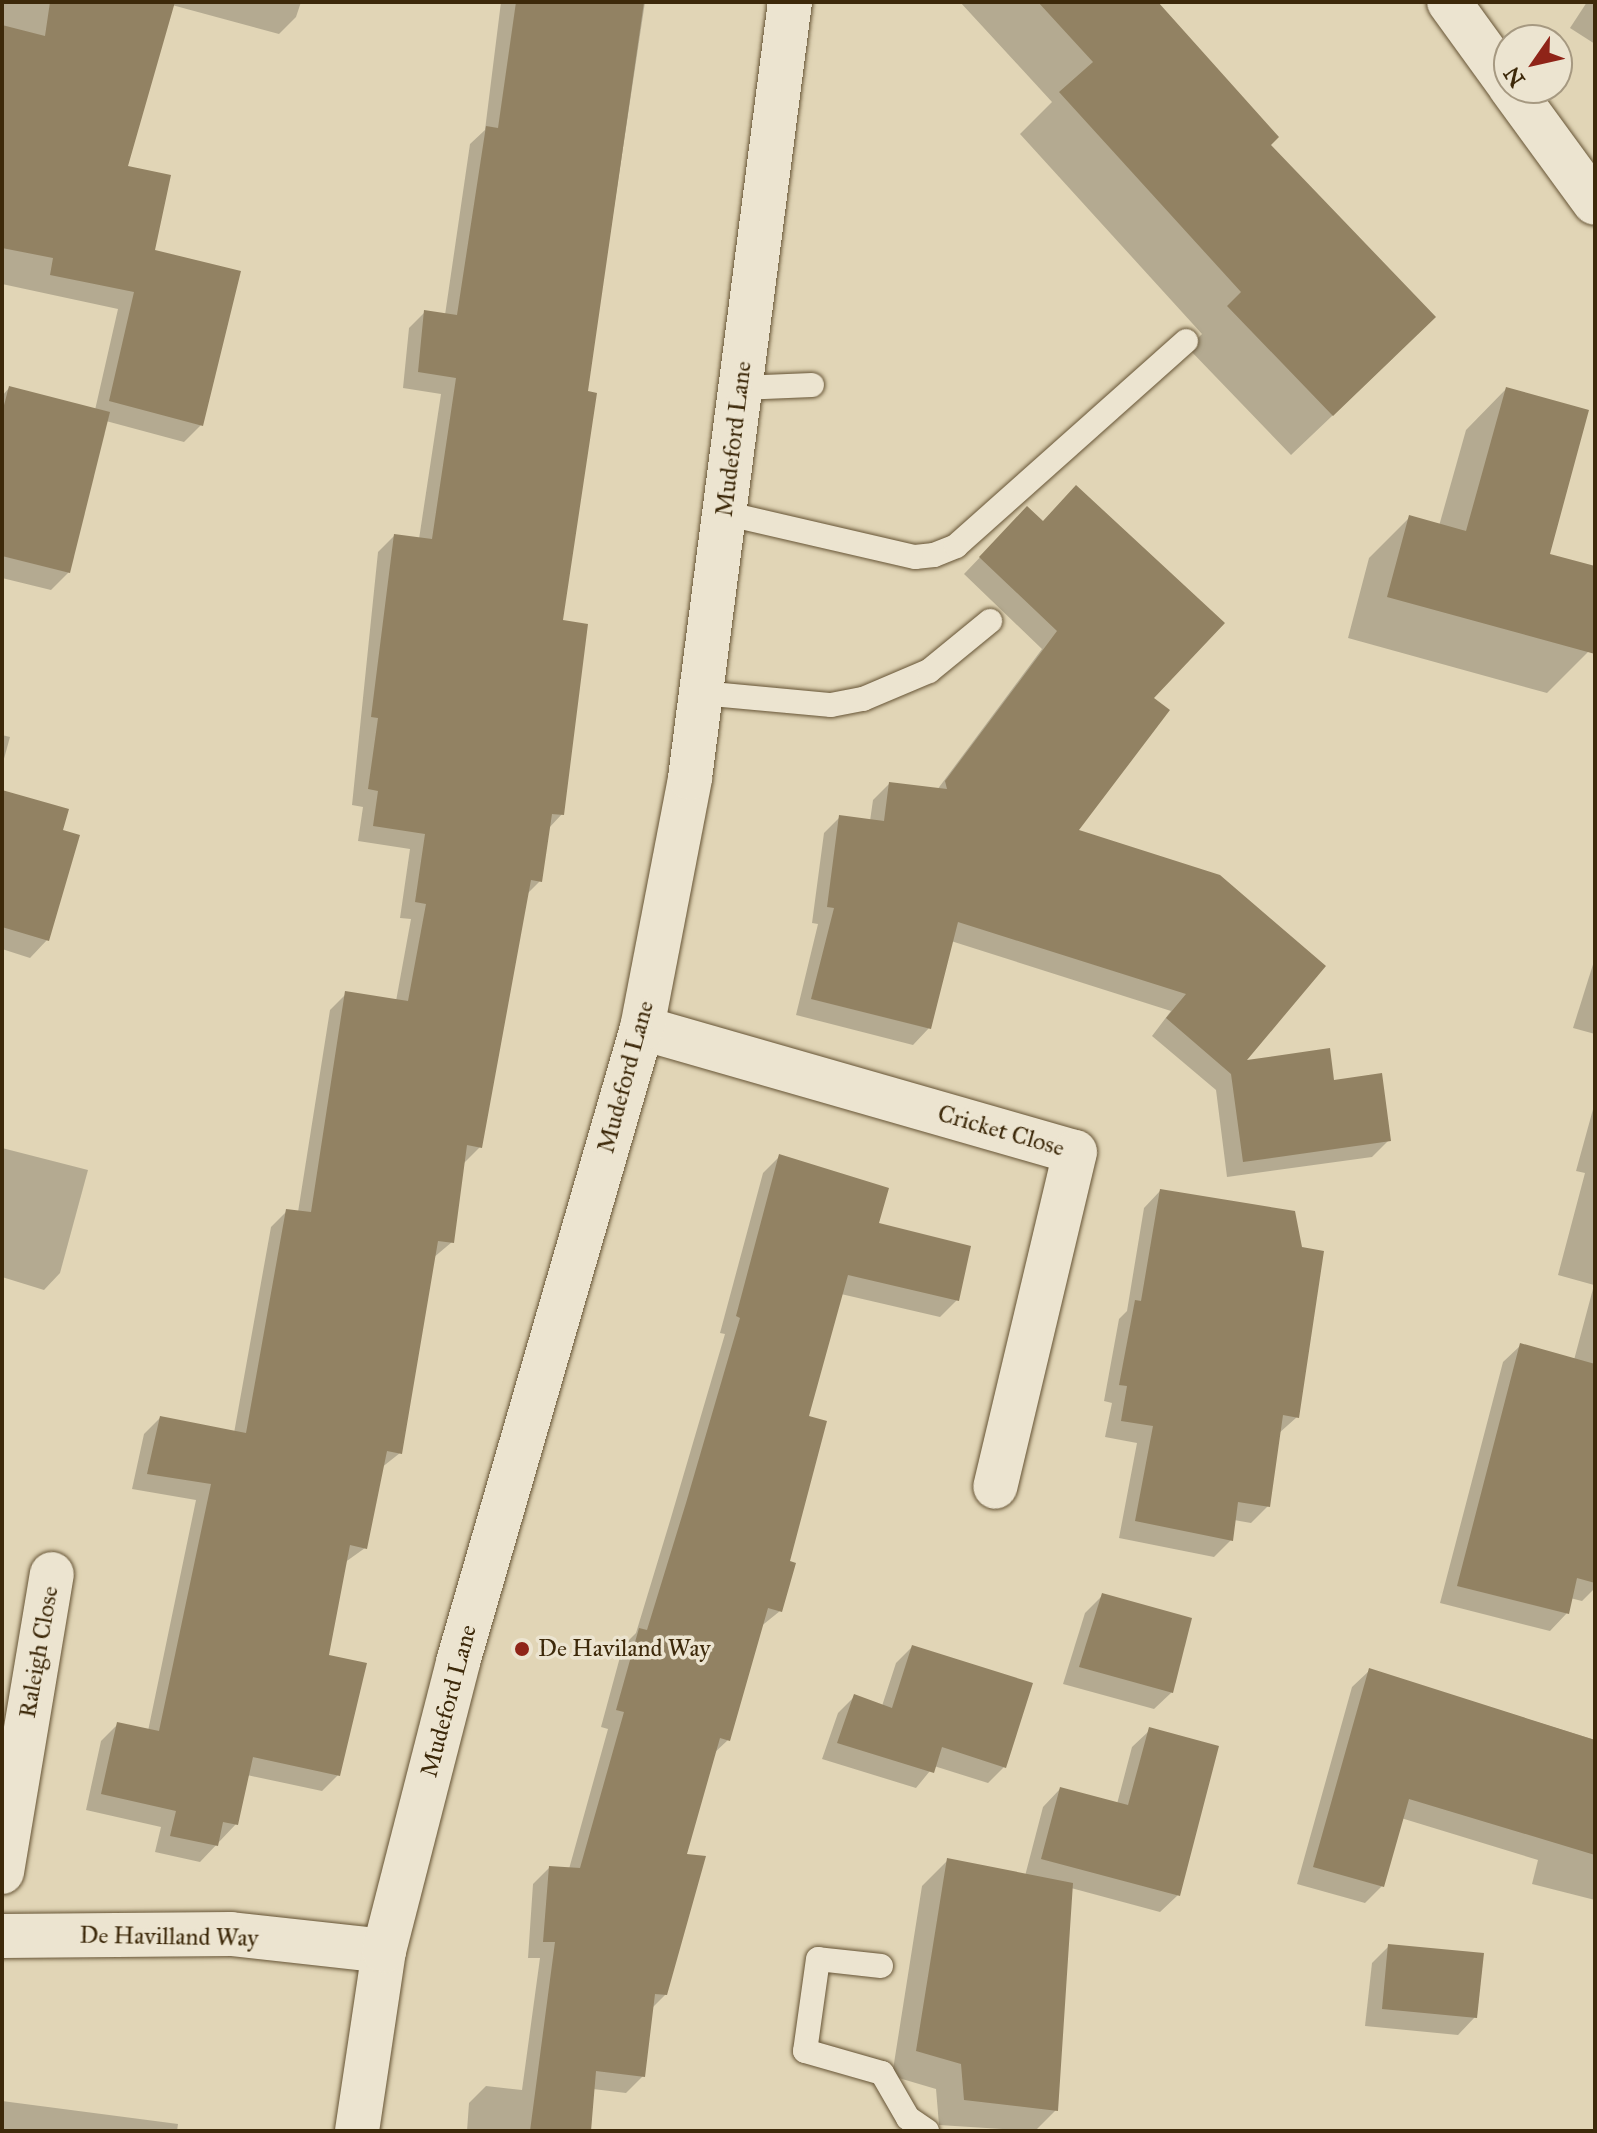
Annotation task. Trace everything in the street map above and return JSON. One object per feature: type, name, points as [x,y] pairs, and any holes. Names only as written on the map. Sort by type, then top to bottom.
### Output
[{"type":"street","name":"Mudeford Lane","points":[[357,2131],[384,1951],[458,1662],[642,1028],[701,693],[790,2]]},
{"type":"street","points":[[1449,2],[1493,63]]},
{"type":"street","points":[[1522,104],[1595,203]]},
{"type":"street","name":"Cricket Close","points":[[642,1028],[1075,1152],[995,1487]]},
{"type":"street","name":"Raleigh Close","points":[[2,1872],[52,1574]]},
{"type":"street","name":"De Havilland Way","points":[[2,1936],[231,1934],[384,1951]]},
{"type":"lane","points":[[724,513],[915,557],[934,555],[956,546],[1186,341]]},
{"type":"lane","points":[[740,388],[812,385]]},
{"type":"lane","points":[[701,693],[831,705],[863,699],[929,671],[990,621]]},
{"type":"lane","points":[[881,1966],[818,1959],[805,2051],[882,2073],[908,2118],[927,2131]]},
{"type":"building","points":[[50,2],[175,2],[128,166],[171,175],[155,250],[241,271],[203,426],[109,401],[134,292],[50,275],[53,258],[2,248],[2,25],[45,36]]},
{"type":"building","points":[[516,2],[644,2],[588,391],[597,393],[563,620],[588,624],[564,815],[552,814],[542,882],[531,880],[482,1148],[467,1145],[454,1243],[438,1241],[402,1454],[387,1451],[367,1549],[350,1545],[329,1655],[367,1663],[340,1776],[253,1757],[238,1825],[223,1822],[218,1846],[170,1836],[176,1811],[101,1794],[117,1722],[159,1731],[211,1484],[147,1474],[160,1416],[246,1433],[286,1209],[311,1212],[345,991],[408,1001],[426,904],[415,902],[425,834],[373,826],[378,791],[368,789],[378,718],[371,717],[394,534],[432,539],[456,378],[418,372],[424,310],[457,315],[486,126],[498,128]]},
{"type":"building","points":[[1038,2],[1158,2],[1279,137],[1271,145],[1436,317],[1333,416],[1227,306],[1241,292],[1059,92],[1093,62]]},
{"type":"building","points":[[9,386],[110,412],[70,573],[2,556],[2,413]]},
{"type":"building","points":[[1506,387],[1589,410],[1550,554],[1595,566],[1595,654],[1387,597],[1409,515],[1466,531]]},
{"type":"building","points":[[1076,485],[1225,623],[1154,698],[1170,710],[1079,830],[1220,875],[1326,966],[1247,1060],[1330,1048],[1334,1080],[1382,1073],[1391,1141],[1243,1162],[1231,1074],[1166,1018],[1186,994],[958,922],[931,1029],[811,999],[834,908],[827,907],[839,815],[884,821],[889,782],[947,789],[945,781],[1057,631],[979,557],[1027,506],[1043,521]]},
{"type":"building","points":[[2,790],[69,809],[63,830],[80,835],[49,941],[2,927]]},
{"type":"building","points":[[779,1154],[889,1188],[879,1223],[971,1246],[959,1301],[848,1275],[809,1416],[827,1421],[790,1561],[796,1563],[782,1612],[768,1608],[730,1741],[720,1738],[687,1854],[706,1856],[667,1995],[655,1994],[645,2077],[596,2071],[591,2131],[530,2131],[555,1942],[543,1942],[549,1866],[580,1868],[624,1712],[616,1710],[639,1628],[647,1630],[686,1503],[740,1318],[736,1316]]},
{"type":"building","points":[[1160,1189],[1295,1211],[1302,1247],[1324,1251],[1299,1418],[1283,1415],[1270,1507],[1238,1502],[1233,1541],[1135,1521],[1153,1426],[1121,1421],[1127,1386],[1119,1385],[1135,1300],[1141,1301]]},
{"type":"building","points":[[1520,1343],[1595,1364],[1595,1583],[1577,1578],[1569,1614],[1457,1586]]},
{"type":"building","points":[[1102,1593],[1192,1618],[1173,1693],[1079,1667]]},
{"type":"building","points":[[912,1645],[1033,1683],[1006,1768],[942,1747],[934,1773],[837,1743],[854,1694],[892,1708]]},
{"type":"building","points":[[1369,1668],[1595,1740],[1595,1855],[1409,1799],[1384,1887],[1313,1867]]},
{"type":"building","points":[[1149,1727],[1219,1746],[1180,1896],[1041,1859],[1060,1787],[1128,1805]]},
{"type":"building","points":[[947,1858],[1073,1883],[1058,2111],[964,2100],[961,2064],[916,2051]]},
{"type":"building","points":[[1388,1944],[1484,1953],[1477,2018],[1382,2009]]},
{"type":"place","name":"De Haviland Way","points":[[522,1649]]}]
